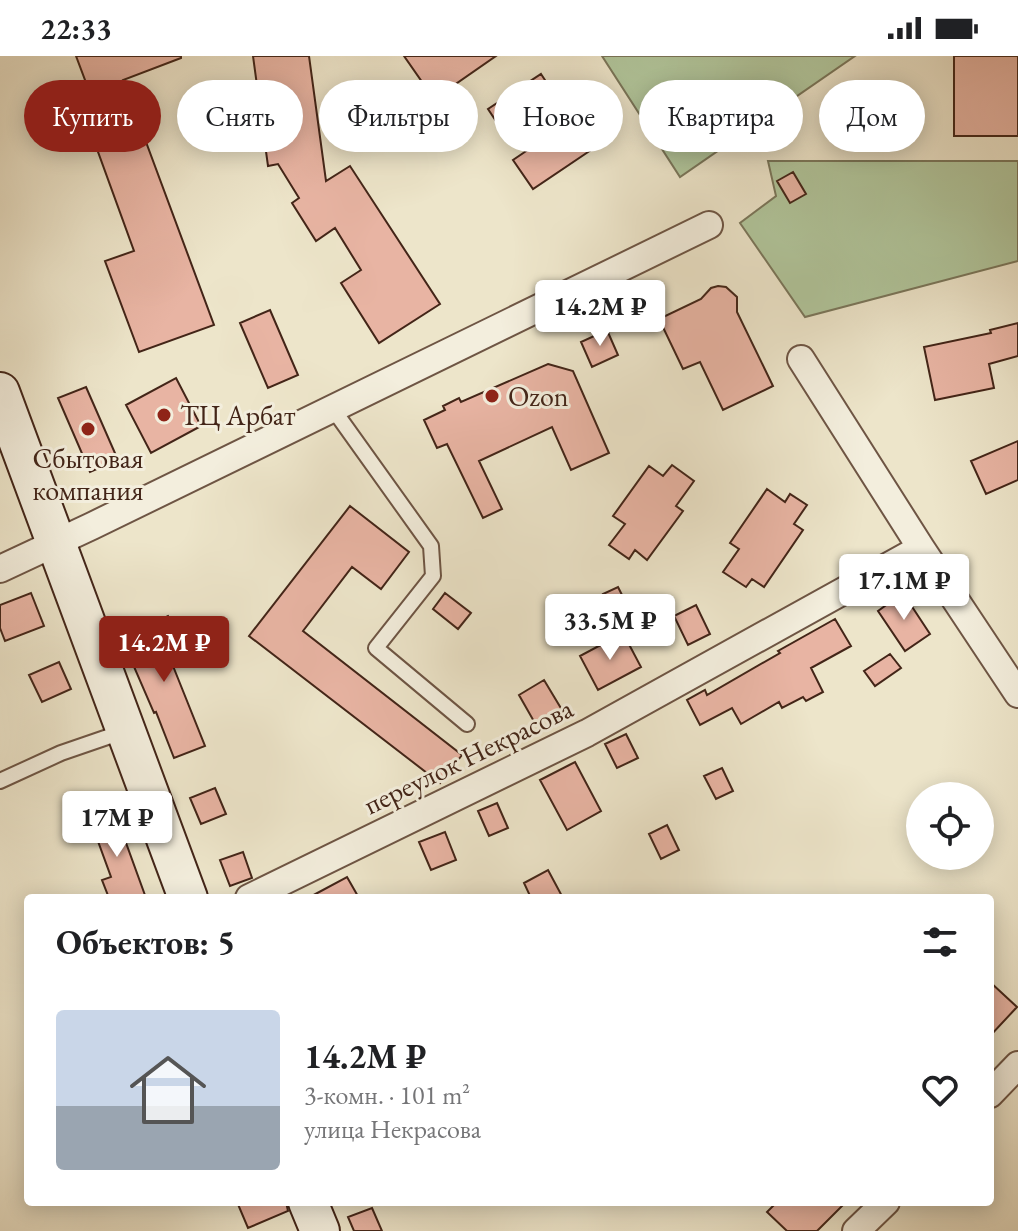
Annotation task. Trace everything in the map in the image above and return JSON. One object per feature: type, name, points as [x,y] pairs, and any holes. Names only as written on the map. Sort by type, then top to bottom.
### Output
[{"type":"street","points":[[0,569],[709,225]]},
{"type":"street","points":[[801,359],[1018,694]]},
{"type":"street","points":[[0,392],[187,894]]},
{"type":"street","name":"переулок Некрасова","points":[[257,894],[587,733],[921,548]]},
{"type":"street","points":[[994,1090],[1018,1065]]},
{"type":"street","points":[[310,1206],[320,1231]]},
{"type":"street","points":[[856,1231],[882,1206]]},
{"type":"lane","points":[[333,409],[431,546],[433,576],[376,648],[467,724]]},
{"type":"lane","points":[[0,781],[61,753],[126,731]]},
{"type":"green space","points":[[602,56],[855,56],[803,92],[803,80],[639,80],[639,113],[623,89],[623,80],[617,80]]},
{"type":"green space","points":[[664,152],[716,152],[680,177]]},
{"type":"green space","points":[[768,161],[1018,161],[1018,261],[805,317],[740,223],[776,196]]},
{"type":"building","points":[[76,56],[181,56],[123,80],[85,80]]},
{"type":"building","points":[[253,56],[309,56],[319,152],[322,152],[326,181],[350,166],[440,304],[379,343],[341,283],[361,270],[335,228],[316,241],[292,203],[299,198],[278,164],[268,166],[266,152],[303,152],[303,80],[256,80]]},
{"type":"building","points":[[404,56],[496,56],[461,80],[421,80]]},
{"type":"building","points":[[954,56],[1018,56],[1018,136],[954,136]]},
{"type":"building","points":[[98,152],[150,152],[214,325],[139,352],[105,261],[134,251]]},
{"type":"building","points":[[525,152],[588,152],[533,189],[513,160]]},
{"type":"building","points":[[793,172],[806,194],[790,203],[777,181]]},
{"type":"building","points":[[726,287],[737,297],[737,312],[773,386],[723,410],[700,362],[683,369],[659,319],[701,299],[711,288]]},
{"type":"building","points":[[270,310],[298,375],[268,388],[240,323]]},
{"type":"building","points":[[1018,323],[1018,356],[989,364],[994,388],[935,400],[924,347],[991,333],[990,330]]},
{"type":"building","points":[[607,330],[618,355],[592,367],[581,342]]},
{"type":"building","points":[[548,364],[573,371],[609,453],[571,470],[552,427],[479,461],[502,509],[483,518],[447,444],[437,448],[424,420],[445,410],[443,406],[459,398],[461,402]]},
{"type":"building","name":"ТЦ Арбат","points":[[176,378],[201,426],[151,453],[126,405]]},
{"type":"building","name":"Сбытовая компания","points":[[86,387],[118,460],[90,472],[58,398]]},
{"type":"building","points":[[1018,441],[1018,480],[986,494],[971,461]]},
{"type":"building","points":[[672,465],[694,481],[676,506],[683,511],[647,560],[635,550],[629,559],[609,545],[625,524],[613,516],[649,466],[663,476]]},
{"type":"building","points":[[767,489],[785,502],[790,494],[807,505],[794,524],[803,530],[764,587],[752,579],[746,587],[723,572],[739,549],[730,543]]},
{"type":"building","points":[[350,506],[409,552],[381,589],[352,567],[303,631],[462,755],[440,783],[249,636]]},
{"type":"building","points":[[618,587],[637,625],[622,632],[603,594]]},
{"type":"building","points":[[31,593],[44,626],[5,641],[0,628],[0,605]]},
{"type":"building","points":[[445,593],[471,613],[458,629],[433,609]]},
{"type":"building","points":[[903,593],[930,634],[905,651],[878,611]]},
{"type":"building","points":[[696,605],[710,634],[688,645],[674,616]]},
{"type":"building","points":[[168,616],[183,641],[167,651],[205,746],[174,758],[122,639]]},
{"type":"building","points":[[835,619],[851,646],[811,668],[823,692],[806,701],[803,697],[782,708],[779,702],[741,724],[732,708],[700,725],[687,700],[705,690],[707,695]]},
{"type":"building","points":[[623,633],[641,667],[598,690],[580,656]]},
{"type":"building","points":[[890,654],[901,668],[875,686],[864,671]]},
{"type":"building","points":[[59,662],[71,689],[42,702],[29,675]]},
{"type":"building","points":[[544,680],[562,710],[536,725],[519,695]]},
{"type":"building","points":[[626,734],[638,758],[617,768],[605,744]]},
{"type":"building","points":[[575,762],[601,811],[567,830],[540,780]]},
{"type":"building","points":[[722,768],[733,791],[716,799],[704,776]]},
{"type":"building","points":[[215,788],[226,814],[201,824],[190,798]]},
{"type":"building","points":[[497,803],[508,828],[489,836],[478,811]]},
{"type":"building","points":[[118,812],[145,894],[107,894],[102,880],[111,877],[91,822]]},
{"type":"building","points":[[667,825],[679,850],[661,859],[649,834]]},
{"type":"building","points":[[445,832],[456,860],[431,870],[419,842]]},
{"type":"building","points":[[243,852],[252,878],[230,886],[220,860]]},
{"type":"building","points":[[548,870],[561,894],[529,894],[524,883]]},
{"type":"building","points":[[347,877],[357,894],[315,894]]},
{"type":"building","points":[[994,986],[1017,1007],[994,1032]]},
{"type":"building","points":[[239,1206],[287,1206],[288,1211],[248,1228]]},
{"type":"building","points":[[773,1206],[842,1206],[817,1231],[787,1231],[767,1212]]},
{"type":"building","points":[[372,1208],[382,1231],[354,1231],[348,1217]]},
{"type":"place","name":"Ozon","points":[[492,396]]},
{"type":"place","name":"ТЦ Арбат","points":[[164,415]]},
{"type":"place","name":"Сбытовая компания","points":[[88,429]]}]
